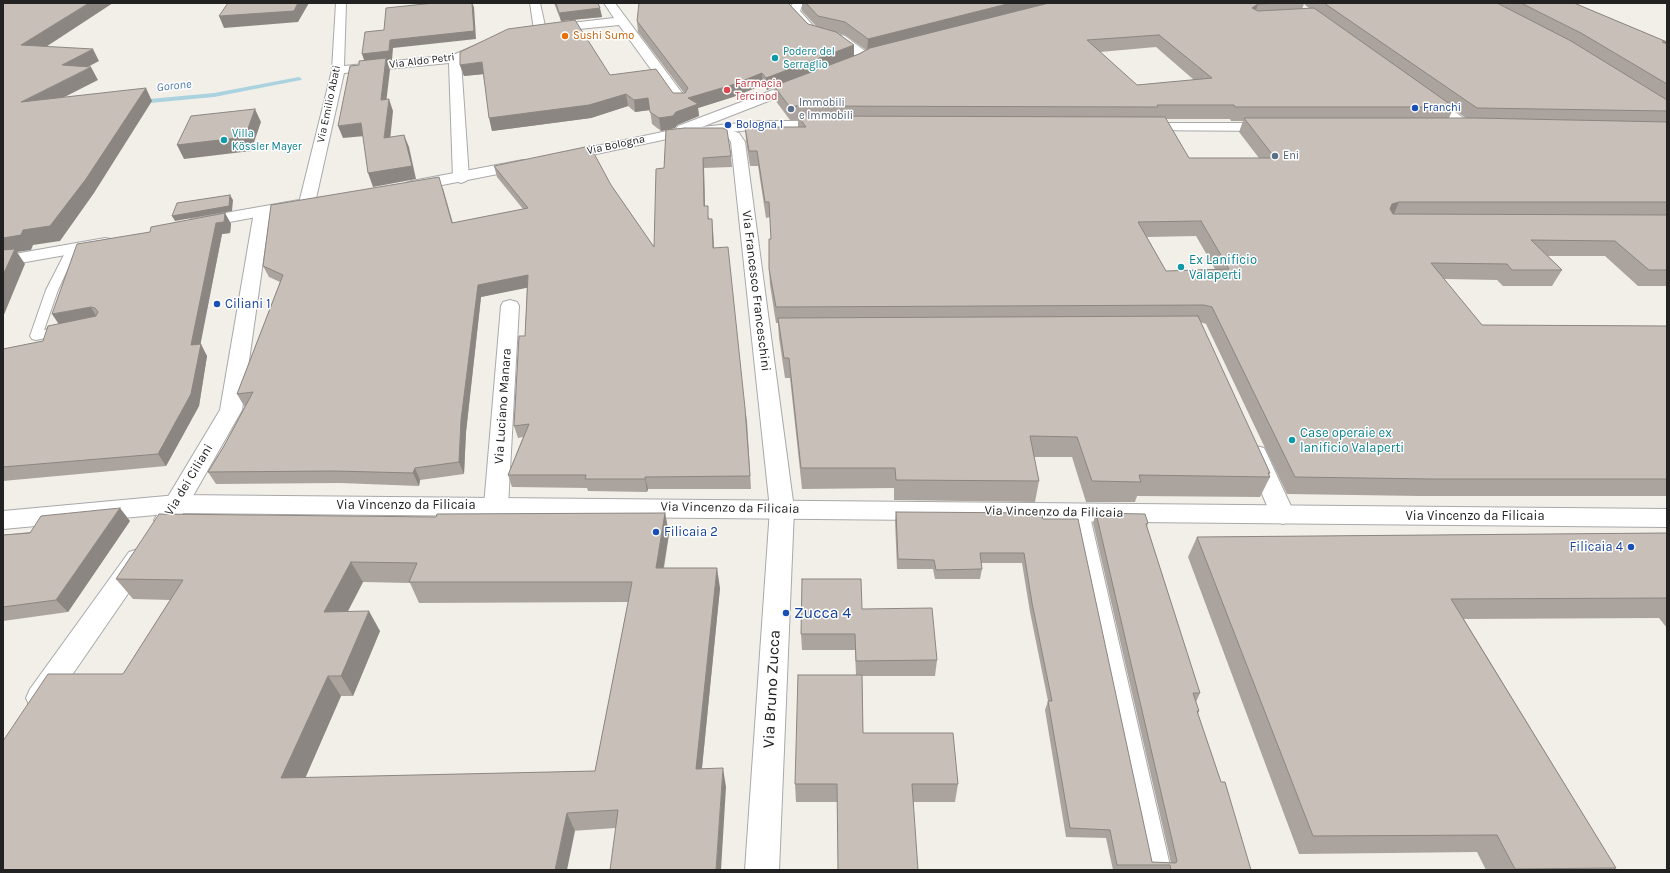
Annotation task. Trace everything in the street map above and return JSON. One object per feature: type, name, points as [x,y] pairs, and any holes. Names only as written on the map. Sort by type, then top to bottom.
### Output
[{"type":"street","name":"Via Emilio Abati","points":[[307,203],[338,70],[341,3]]},
{"type":"street","points":[[535,3],[540,30]]},
{"type":"street","points":[[609,3],[681,101]]},
{"type":"street","points":[[798,3],[794,11],[814,32],[841,39],[865,57]]},
{"type":"street","points":[[526,33],[540,30],[621,21]]},
{"type":"street","name":"Via Aldo Petri","points":[[338,70],[455,59],[498,39]]},
{"type":"street","points":[[854,63],[865,57],[880,53]]},
{"type":"street","points":[[455,59],[461,178]]},
{"type":"street","name":"Via Bologna","points":[[400,188],[461,178],[672,134],[812,79]]},
{"type":"street","points":[[1414,90],[1467,127]]},
{"type":"street","points":[[737,108],[760,125]]},
{"type":"street","points":[[672,134],[760,125],[838,125]]},
{"type":"street","points":[[1127,126],[1285,127]]},
{"type":"street","points":[[1444,128],[1482,128]]},
{"type":"street","name":"Via Francesco Franceschini","points":[[672,134],[725,134],[734,136],[738,142],[769,331],[782,509]]},
{"type":"street","points":[[181,227],[322,201]]},
{"type":"street","name":"Via dei Ciliani","points":[[26,719],[177,504],[231,410],[262,212]]},
{"type":"street","points":[[3,261],[119,240]]},
{"type":"street","name":"Via Luciano Manara","points":[[496,506],[510,306]]},
{"type":"street","points":[[1248,436],[1283,514]]},
{"type":"street","name":"Via Vincenzo da Filicaia","points":[[3,520],[177,504],[1667,518]]},
{"type":"street","name":"Via Bruno Zucca","points":[[762,870],[782,509]]},
{"type":"lane","points":[[72,249],[52,290],[36,336],[74,328]]},
{"type":"lane","points":[[1081,512],[1160,870]]},
{"type":"building","points":[[3,3],[89,3],[21,45],[93,49],[62,65],[91,67],[21,102],[146,88],[86,179],[50,226],[23,230],[21,235],[3,238]]},
{"type":"building","points":[[228,3],[298,3],[294,11],[219,16]]},
{"type":"building","points":[[434,3],[472,3],[474,31],[390,40],[389,51],[362,54],[365,32],[384,30],[386,8]]},
{"type":"building","points":[[556,3],[598,3],[600,8],[559,13]]},
{"type":"building","points":[[639,3],[788,3],[808,24],[836,32],[854,45],[766,78],[762,73],[732,85],[688,98],[698,104],[676,112],[673,116],[659,118],[650,112],[648,98],[634,100],[626,94],[589,105],[489,118],[482,62],[460,65],[460,52],[508,29],[575,20],[610,75],[656,69],[673,93],[685,93],[688,88],[637,21]]},
{"type":"building","points":[[806,3],[1011,3],[868,39],[845,22],[818,16]]},
{"type":"building","points":[[1049,3],[1283,3],[1258,4],[1252,8],[1258,11],[1314,8],[1454,107],[1235,107],[1234,105],[1157,105],[1158,107],[789,106],[774,86],[859,54],[870,48]],"holes":[[[1159,35],[1212,78],[1137,85],[1087,40]]]},
{"type":"building","points":[[1324,3],[1497,3],[1571,41],[1667,100],[1667,111],[1477,108]]},
{"type":"building","points":[[1521,3],[1574,3],[1667,42],[1662,42],[1667,44],[1667,84],[1581,33]]},
{"type":"building","points":[[386,58],[381,100],[389,99],[384,138],[404,135],[412,166],[368,173],[361,123],[338,126],[350,66],[359,65],[359,61]]},
{"type":"building","points":[[255,109],[245,137],[177,145],[191,116]]},
{"type":"building","points":[[798,116],[1165,117],[1189,158],[1275,158],[1244,118],[1474,118],[1667,122],[1667,202],[1399,202],[1392,204],[1390,209],[1393,214],[1667,215],[1667,270],[1649,270],[1615,241],[1531,240],[1562,270],[1512,270],[1507,264],[1431,263],[1482,325],[1667,326],[1667,479],[1431,479],[1295,477],[1212,307],[1204,305],[776,307],[769,269],[769,239],[771,239],[769,202],[765,202],[757,151],[749,151],[745,127],[806,127]],"holes":[[[1201,221],[1229,269],[1166,271],[1138,222]]]},
{"type":"building","points":[[685,128],[723,128],[727,130],[731,156],[703,158],[704,206],[708,206],[708,219],[712,219],[713,248],[728,247],[745,408],[750,476],[585,479],[586,475],[508,475],[529,424],[514,426],[519,336],[525,336],[528,275],[478,285],[461,420],[459,462],[415,468],[413,473],[334,471],[208,472],[253,392],[237,394],[283,275],[263,266],[271,205],[439,177],[452,223],[528,208],[494,166],[590,146],[611,185],[654,247],[656,169],[664,168],[666,130]]},
{"type":"building","points":[[230,195],[229,206],[172,216],[177,203]]},
{"type":"building","points":[[225,213],[224,222],[216,223],[191,345],[201,344],[191,394],[158,454],[3,467],[3,349],[43,341],[48,326],[96,316],[98,312],[95,308],[91,307],[52,314],[77,244],[150,232],[151,227]]},
{"type":"building","points":[[15,249],[3,275],[3,250]]},
{"type":"building","points":[[1198,316],[1270,473],[1268,473],[1270,477],[1139,475],[1141,482],[1092,481],[1077,437],[1030,436],[1039,481],[896,480],[895,468],[801,468],[789,358],[784,358],[778,318]]},
{"type":"building","points":[[120,508],[56,600],[3,607],[3,535],[30,533],[41,516]]},
{"type":"building","points":[[896,512],[1041,513],[1043,519],[1078,519],[1152,862],[1176,863],[1177,861],[1096,513],[1145,514],[1148,523],[1146,524],[1200,693],[1193,693],[1199,711],[1197,711],[1221,782],[1225,782],[1251,870],[1171,870],[1170,865],[1117,865],[1110,830],[1070,828],[1048,701],[1052,701],[1032,603],[1024,553],[980,553],[982,569],[936,570],[934,560],[898,559]]},
{"type":"building","points":[[665,513],[656,568],[717,568],[696,769],[723,768],[716,870],[610,870],[618,810],[567,813],[555,870],[3,870],[3,741],[48,674],[123,674],[183,580],[116,579],[159,514],[436,517],[437,514]],"holes":[[[351,562],[417,563],[409,582],[632,582],[595,771],[281,778],[328,676],[341,676],[369,611],[324,612]]]},
{"type":"building","points":[[1667,533],[1667,598],[1451,599],[1616,868],[1515,869],[1497,835],[1313,836],[1197,537]]},
{"type":"building","points":[[802,579],[861,579],[862,609],[932,608],[937,660],[856,661],[855,634],[801,634]]},
{"type":"building","points":[[798,675],[862,675],[863,733],[953,733],[958,784],[912,784],[918,870],[838,870],[837,784],[795,784]]},
{"type":"waterway","name":"Gorone","points":[[139,102],[214,95],[299,79]]},
{"type":"place","name":"Sushi Sumo","points":[[565,36]]},
{"type":"place","name":"Podere del Serraglio","points":[[775,58]]},
{"type":"place","name":"Farmacia Tercinod","points":[[727,90]]},
{"type":"place","name":"Franchi","points":[[1415,108]]},
{"type":"place","name":"Immobili e Immobili","points":[[791,109]]},
{"type":"place","name":"Bologna 1","points":[[728,125]]},
{"type":"place","name":"Villa Kössler Mayer","points":[[224,140]]},
{"type":"place","name":"Eni","points":[[1275,156]]},
{"type":"place","name":"Ex Lanificio Valaperti","points":[[1181,267]]},
{"type":"place","name":"Ciliani 1","points":[[217,304]]},
{"type":"place","name":"Case operaie ex lanificio Valaperti","points":[[1292,440]]},
{"type":"place","name":"Filicaia 2","points":[[656,532]]},
{"type":"place","name":"Filicaia 4","points":[[1631,547]]},
{"type":"place","name":"Zucca 4","points":[[786,613]]}]
